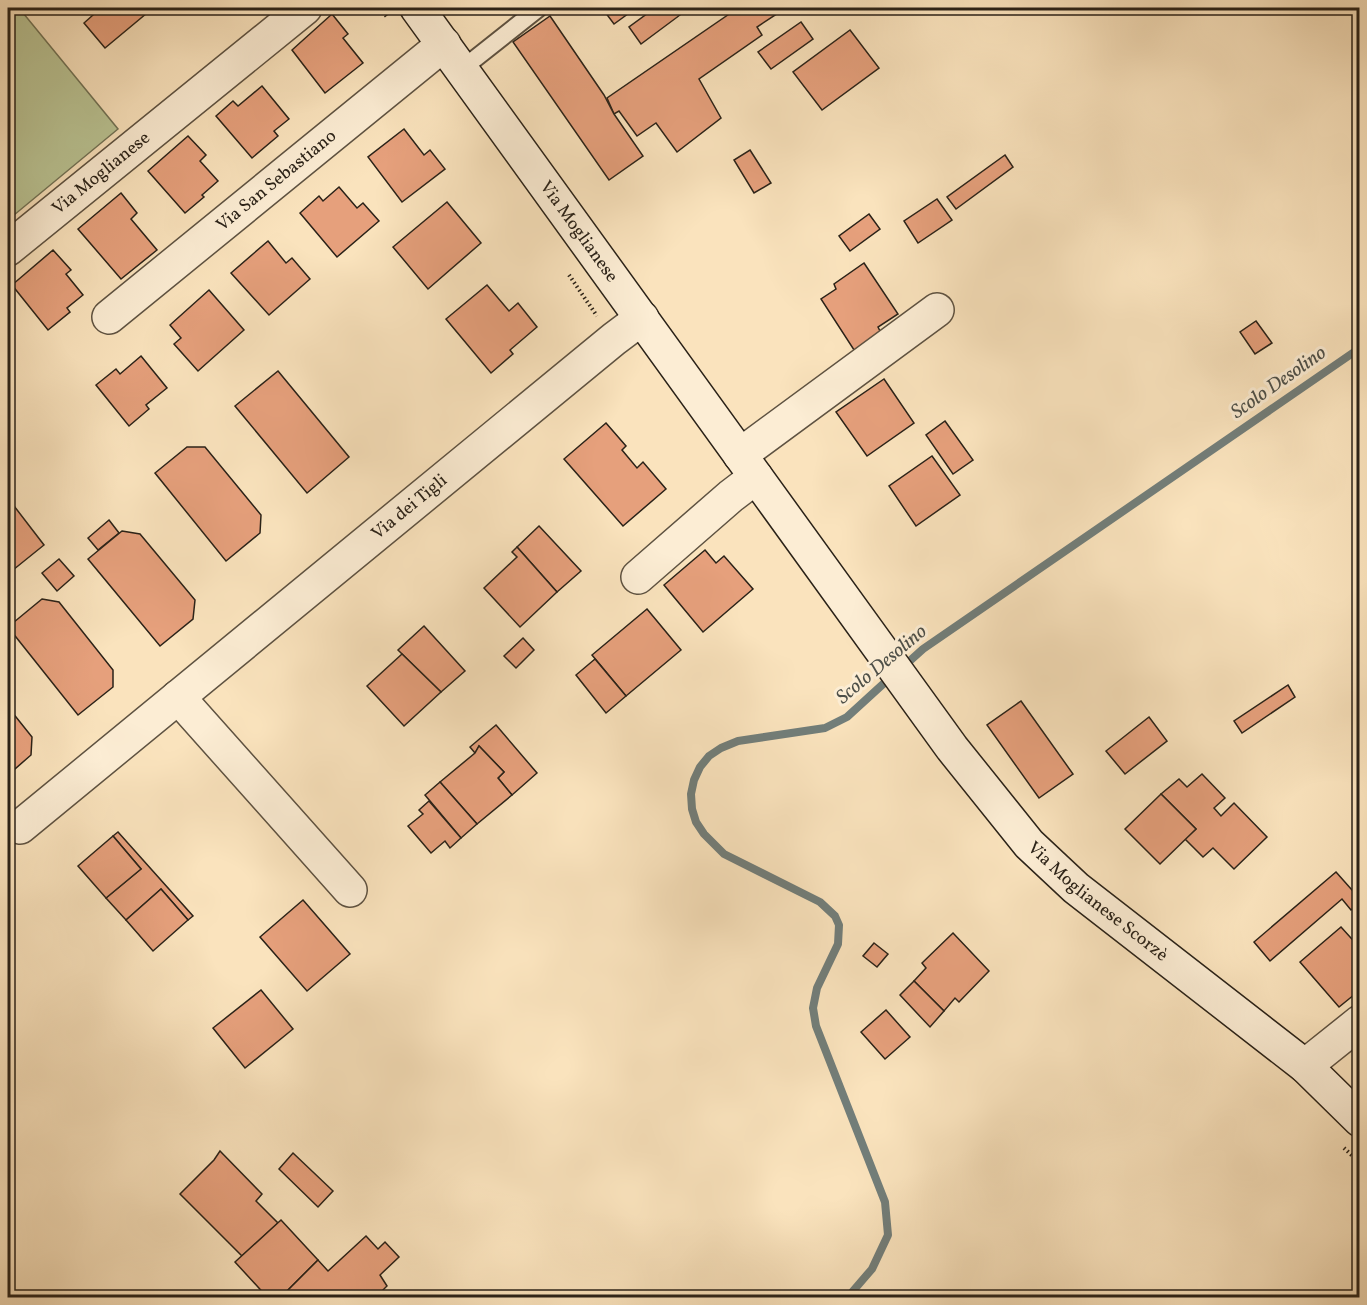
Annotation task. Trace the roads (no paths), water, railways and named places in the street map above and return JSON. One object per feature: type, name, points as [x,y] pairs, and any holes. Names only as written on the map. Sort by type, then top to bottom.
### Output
[{"type":"street","name":"Via Moglianese","points":[[8,249],[305,8]]},
{"type":"street","name":"Via Moglianese","points":[[417,8],[877,646]]},
{"type":"street","name":"Via San Sebastiano","points":[[109,317],[453,56]]},
{"type":"street","points":[[638,577],[731,496],[748,466],[937,310]]},
{"type":"street","name":"Via dei Tigli","points":[[20,827],[642,318]]},
{"type":"street","name":"Via Moglianese Scorzè","points":[[877,646],[952,748],[1029,844],[1076,888],[1305,1066],[1359,1119]]},
{"type":"street","points":[[178,696],[350,890]]},
{"type":"street","points":[[1305,1066],[1359,1022]]},
{"type":"lane","points":[[453,56],[538,8]]},
{"type":"waterway","name":"Scolo Desolino","points":[[903,667],[923,649],[1360,348]]},
{"type":"waterway","name":"Scolo Desolino","points":[[847,1298],[872,1269],[888,1235],[885,1202],[816,1026],[813,1008],[817,988],[838,944],[839,925],[835,916],[820,902],[724,854],[704,834],[696,822],[691,794],[700,767],[709,756],[721,748],[738,741],[825,728],[847,717],[893,675]]}]
